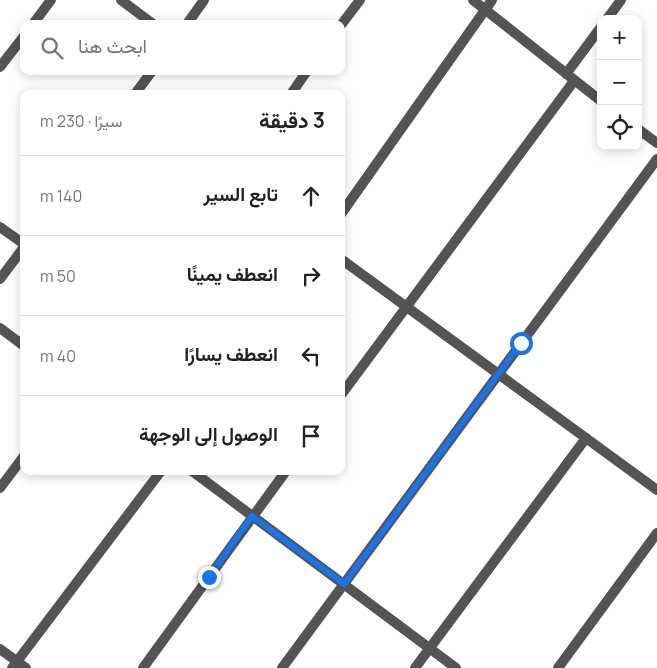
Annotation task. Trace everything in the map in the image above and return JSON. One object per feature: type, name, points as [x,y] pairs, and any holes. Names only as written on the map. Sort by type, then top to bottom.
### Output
[{"type":"street","points":[[36,20],[51,0]]},
{"type":"street","points":[[120,0],[148,20]]},
{"type":"street","points":[[190,20],[204,0]]},
{"type":"street","points":[[345,20],[360,0]]},
{"type":"street","points":[[474,0],[489,4],[570,78],[597,98]]},
{"type":"street","points":[[610,15],[621,0]]},
{"type":"street","points":[[345,208],[489,4]]},
{"type":"street","points":[[345,390],[570,78],[597,34]]},
{"type":"street","points":[[0,67],[20,41]]},
{"type":"street","points":[[138,90],[149,75]]},
{"type":"street","points":[[294,90],[304,75]]},
{"type":"street","points":[[642,132],[657,143]]},
{"type":"street","points":[[282,668],[657,159]]},
{"type":"street","points":[[0,227],[20,243]]},
{"type":"street","points":[[0,279],[20,252]]},
{"type":"street","points":[[345,262],[657,490]]},
{"type":"street","points":[[0,328],[20,343]]},
{"type":"street","points":[[416,668],[586,438]]},
{"type":"street","points":[[0,488],[20,461]]},
{"type":"street","points":[[15,665],[157,475]]},
{"type":"street","points":[[197,475],[456,668]]},
{"type":"street","points":[[143,668],[283,475]]},
{"type":"street","points":[[558,668],[657,534]]},
{"type":"street","points":[[0,649],[15,665],[26,668]]},
{"type":"route","points":[[209,577],[252,516],[344,584],[521,343]]}]
